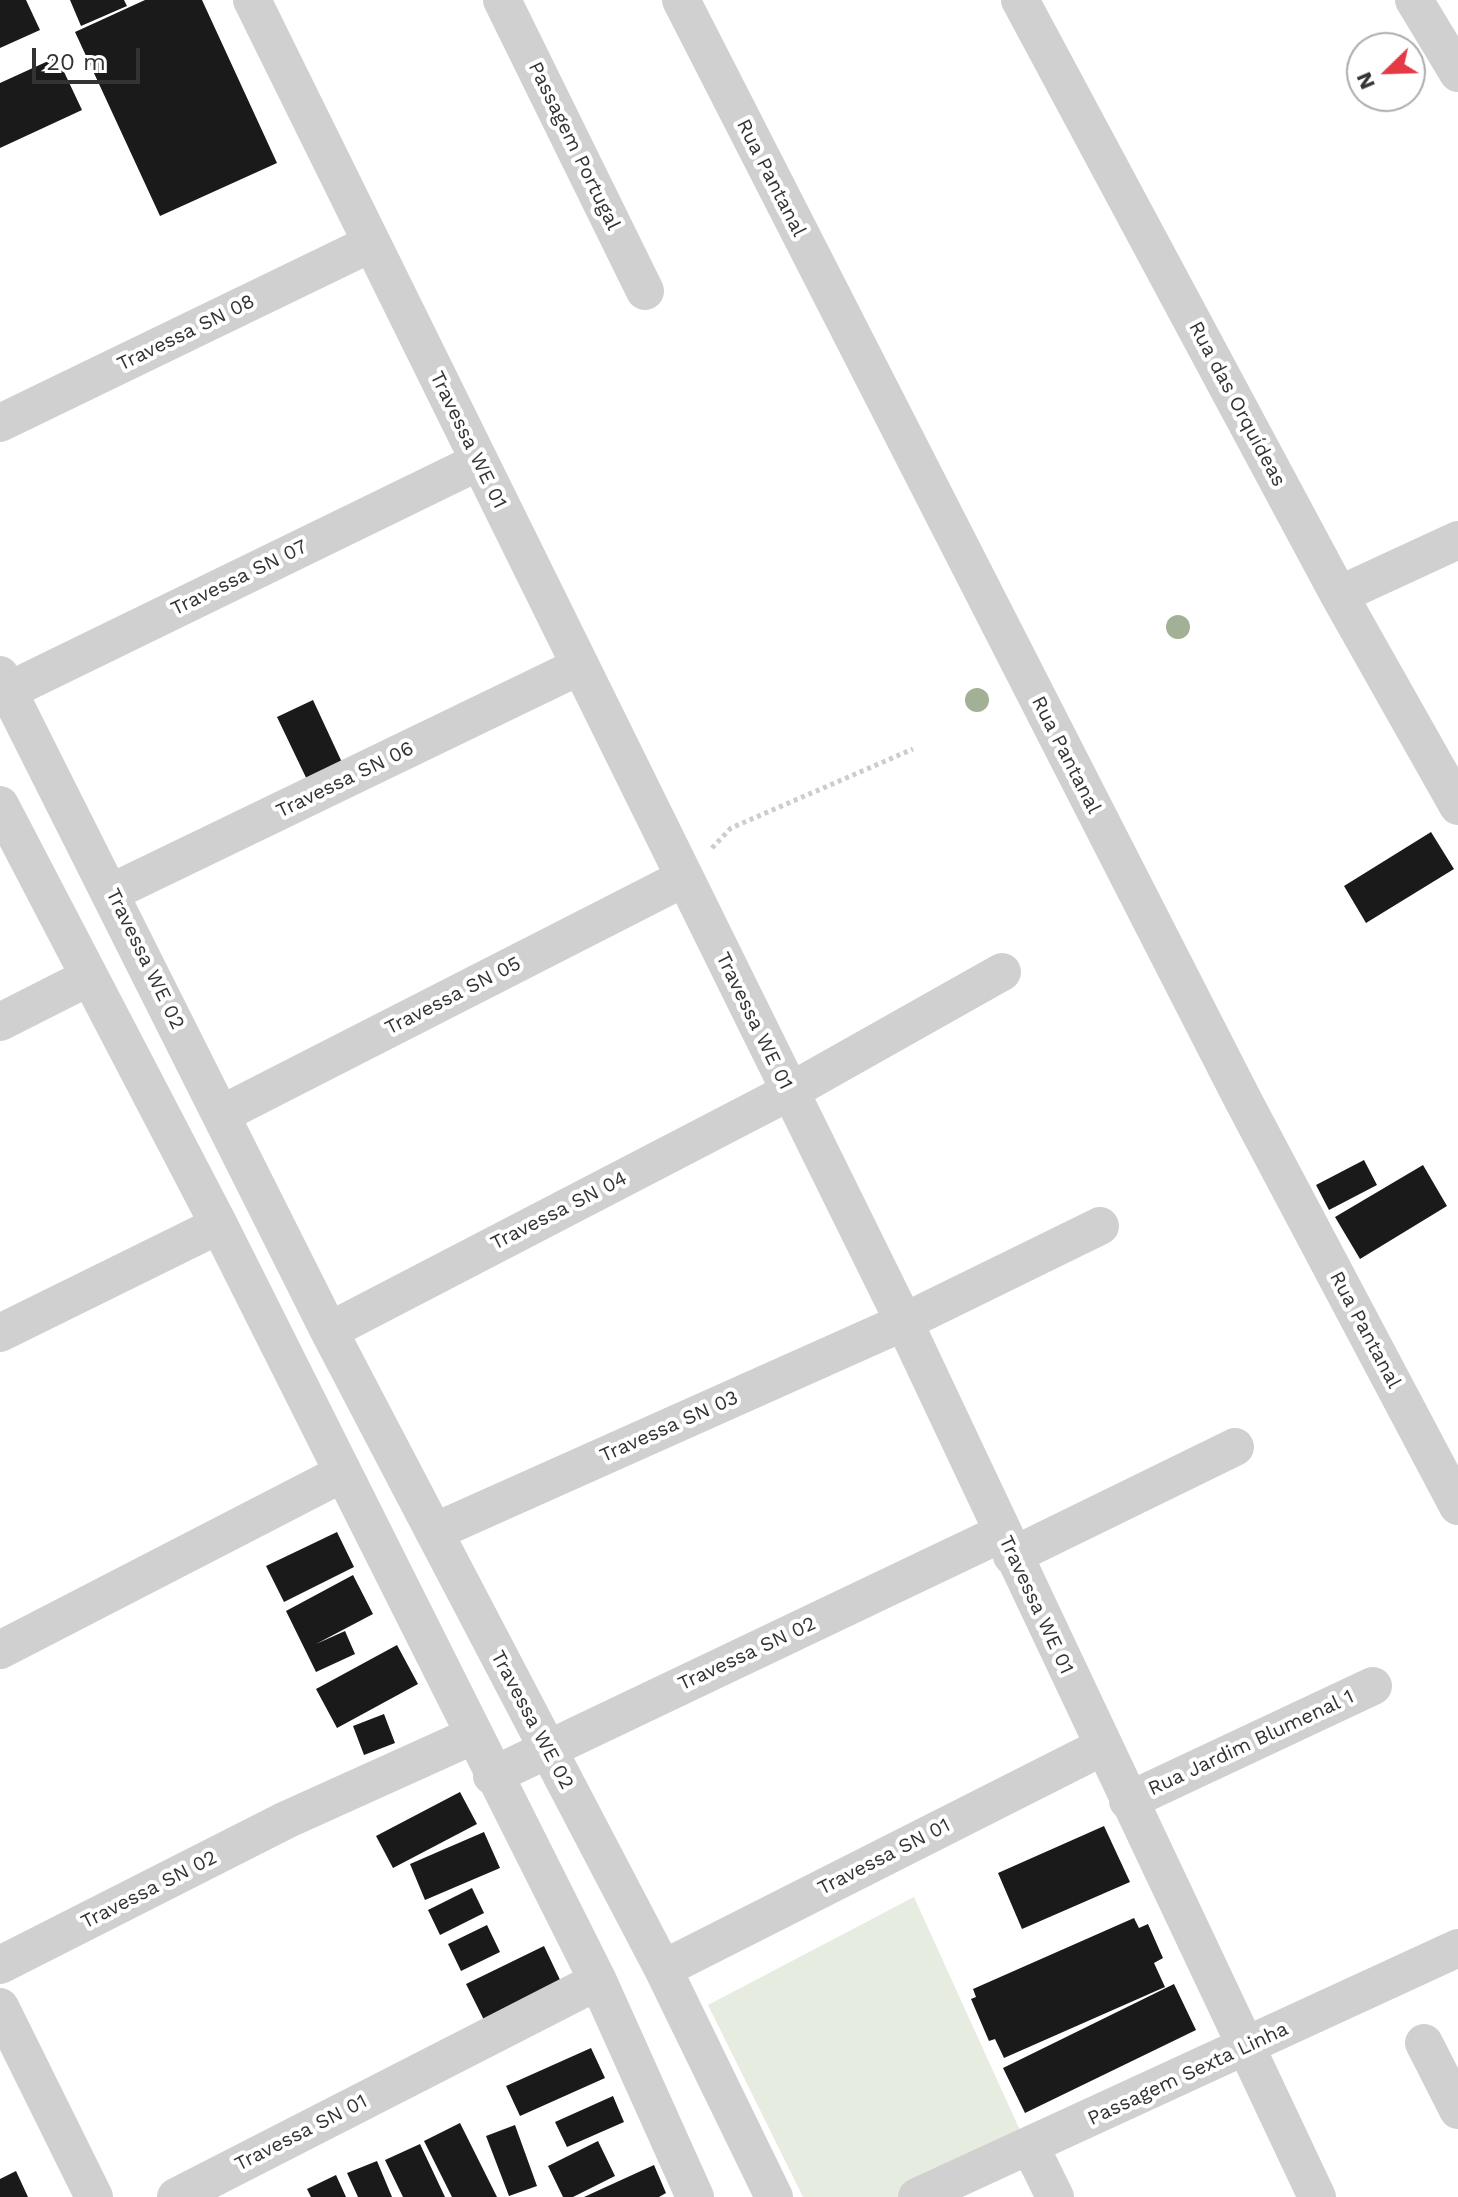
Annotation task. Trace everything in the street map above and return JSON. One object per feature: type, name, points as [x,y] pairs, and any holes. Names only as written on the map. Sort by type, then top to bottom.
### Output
[{"type":"street","name":"Travessa WE 01","points":[[252,0],[578,667],[904,1322],[1317,2197]]},
{"type":"street","name":"Passagem Portugal","points":[[502,0],[645,291]]},
{"type":"street","name":"Rua Pantanal","points":[[681,0],[1236,1086],[1458,1506]]},
{"type":"street","name":"Rua das Orquídeas","points":[[1020,0],[1339,595],[1458,806]]},
{"type":"street","points":[[1414,0],[1458,73]]},
{"type":"street","name":"Travessa SN 08","points":[[0,423],[372,243]]},
{"type":"street","name":"Travessa SN 07","points":[[3,687],[478,462]]},
{"type":"street","points":[[1339,595],[1458,540]]},
{"type":"street","name":"Travessa SN 06","points":[[112,892],[578,667]]},
{"type":"street","name":"Travessa WE 02","points":[[3,687],[112,892],[329,1331],[663,1969],[774,2197]]},
{"type":"street","points":[[0,805],[219,1225],[492,1776],[598,1981],[695,2197]]},
{"type":"street","name":"Travessa SN 05","points":[[222,1114],[684,878]]},
{"type":"street","name":"Travessa SN 04","points":[[329,1331],[789,1092],[1002,972]]},
{"type":"street","points":[[0,1022],[89,977]]},
{"type":"street","points":[[0,1333],[219,1225]]},
{"type":"street","name":"Travessa SN 03","points":[[434,1532],[904,1322],[1100,1226]]},
{"type":"street","points":[[240,1267],[287,1243]]},
{"type":"street","name":"Travessa SN 02","points":[[492,1776],[1007,1545],[1235,1447]]},
{"type":"street","points":[[0,1650],[343,1473]]},
{"type":"street","name":"Rua Jardim Blumenal 1","points":[[1128,1801],[1373,1686]]},
{"type":"street","name":"Travessa SN 02","points":[[0,1965],[286,1820],[472,1736]]},
{"type":"street","name":"Travessa SN 01","points":[[663,1969],[1104,1746]]},
{"type":"street","name":"Passagem Sexta Linha","points":[[917,2197],[1458,1948]]},
{"type":"street","name":"Travessa SN 01","points":[[176,2197],[598,1981]]},
{"type":"street","points":[[0,2007],[94,2197]]},
{"type":"street","points":[[1424,2043],[1458,2110]]},
{"type":"street","points":[[1030,2146],[1055,2197]]},
{"type":"path","points":[[684,878],[731,828],[913,749]]},
{"type":"shaded area","points":[[914,1897],[1024,2139],[906,2197],[803,2197],[708,2005]]},
{"type":"building","points":[[0,0],[26,0],[40,30],[0,48]]},
{"type":"building","points":[[70,0],[124,0],[127,6],[81,26]]},
{"type":"building","points":[[145,0],[202,0],[277,163],[160,216],[75,32]]},
{"type":"building","points":[[57,57],[82,110],[0,148],[0,83]]},
{"type":"building","points":[[313,700],[346,771],[311,788],[277,717]]},
{"type":"building","points":[[1431,832],[1454,869],[1366,923],[1344,886]]},
{"type":"building","points":[[1364,1160],[1377,1185],[1329,1210],[1316,1185]]},
{"type":"building","points":[[1423,1165],[1447,1206],[1360,1259],[1335,1217]]},
{"type":"building","points":[[337,1532],[354,1567],[284,1602],[266,1566]]},
{"type":"building","points":[[353,1575],[373,1614],[316,1644],[345,1631],[355,1654],[316,1672],[286,1611]]},
{"type":"building","points":[[397,1645],[418,1684],[337,1728],[316,1689]]},
{"type":"building","points":[[384,1714],[395,1743],[364,1755],[353,1726]]},
{"type":"building","points":[[460,1792],[477,1824],[393,1868],[376,1836]]},
{"type":"building","points":[[1104,1826],[1130,1882],[1022,1929],[998,1873]]},
{"type":"building","points":[[484,1832],[500,1868],[425,1900],[410,1864]]},
{"type":"building","points":[[472,1888],[484,1913],[440,1935],[428,1910]]},
{"type":"building","points":[[1134,1918],[1139,1928],[1148,1924],[1163,1958],[1154,1963],[1165,1987],[1004,2058],[995,2039],[989,2041],[971,1999],[976,1997],[973,1989]]},
{"type":"building","points":[[487,1925],[500,1952],[461,1971],[448,1944]]},
{"type":"building","points":[[544,1946],[563,1986],[486,2024],[466,1984]]},
{"type":"building","points":[[1174,1984],[1196,2030],[1025,2113],[1003,2068]]},
{"type":"building","points":[[591,2048],[605,2078],[520,2116],[506,2086]]},
{"type":"building","points":[[613,2096],[624,2122],[567,2147],[555,2122]]},
{"type":"building","points":[[460,2123],[497,2197],[452,2197],[424,2141]]},
{"type":"building","points":[[515,2125],[537,2186],[509,2196],[486,2136]]},
{"type":"building","points":[[598,2141],[615,2176],[573,2197],[563,2197],[548,2166]]},
{"type":"building","points":[[420,2144],[445,2197],[403,2197],[385,2160]]},
{"type":"building","points":[[377,2161],[392,2197],[358,2197],[347,2173]]},
{"type":"building","points":[[654,2165],[666,2193],[659,2197],[584,2197]]},
{"type":"building","points":[[16,2171],[28,2197],[0,2197],[0,2179]]},
{"type":"building","points":[[336,2175],[346,2197],[311,2197],[307,2189]]}]
